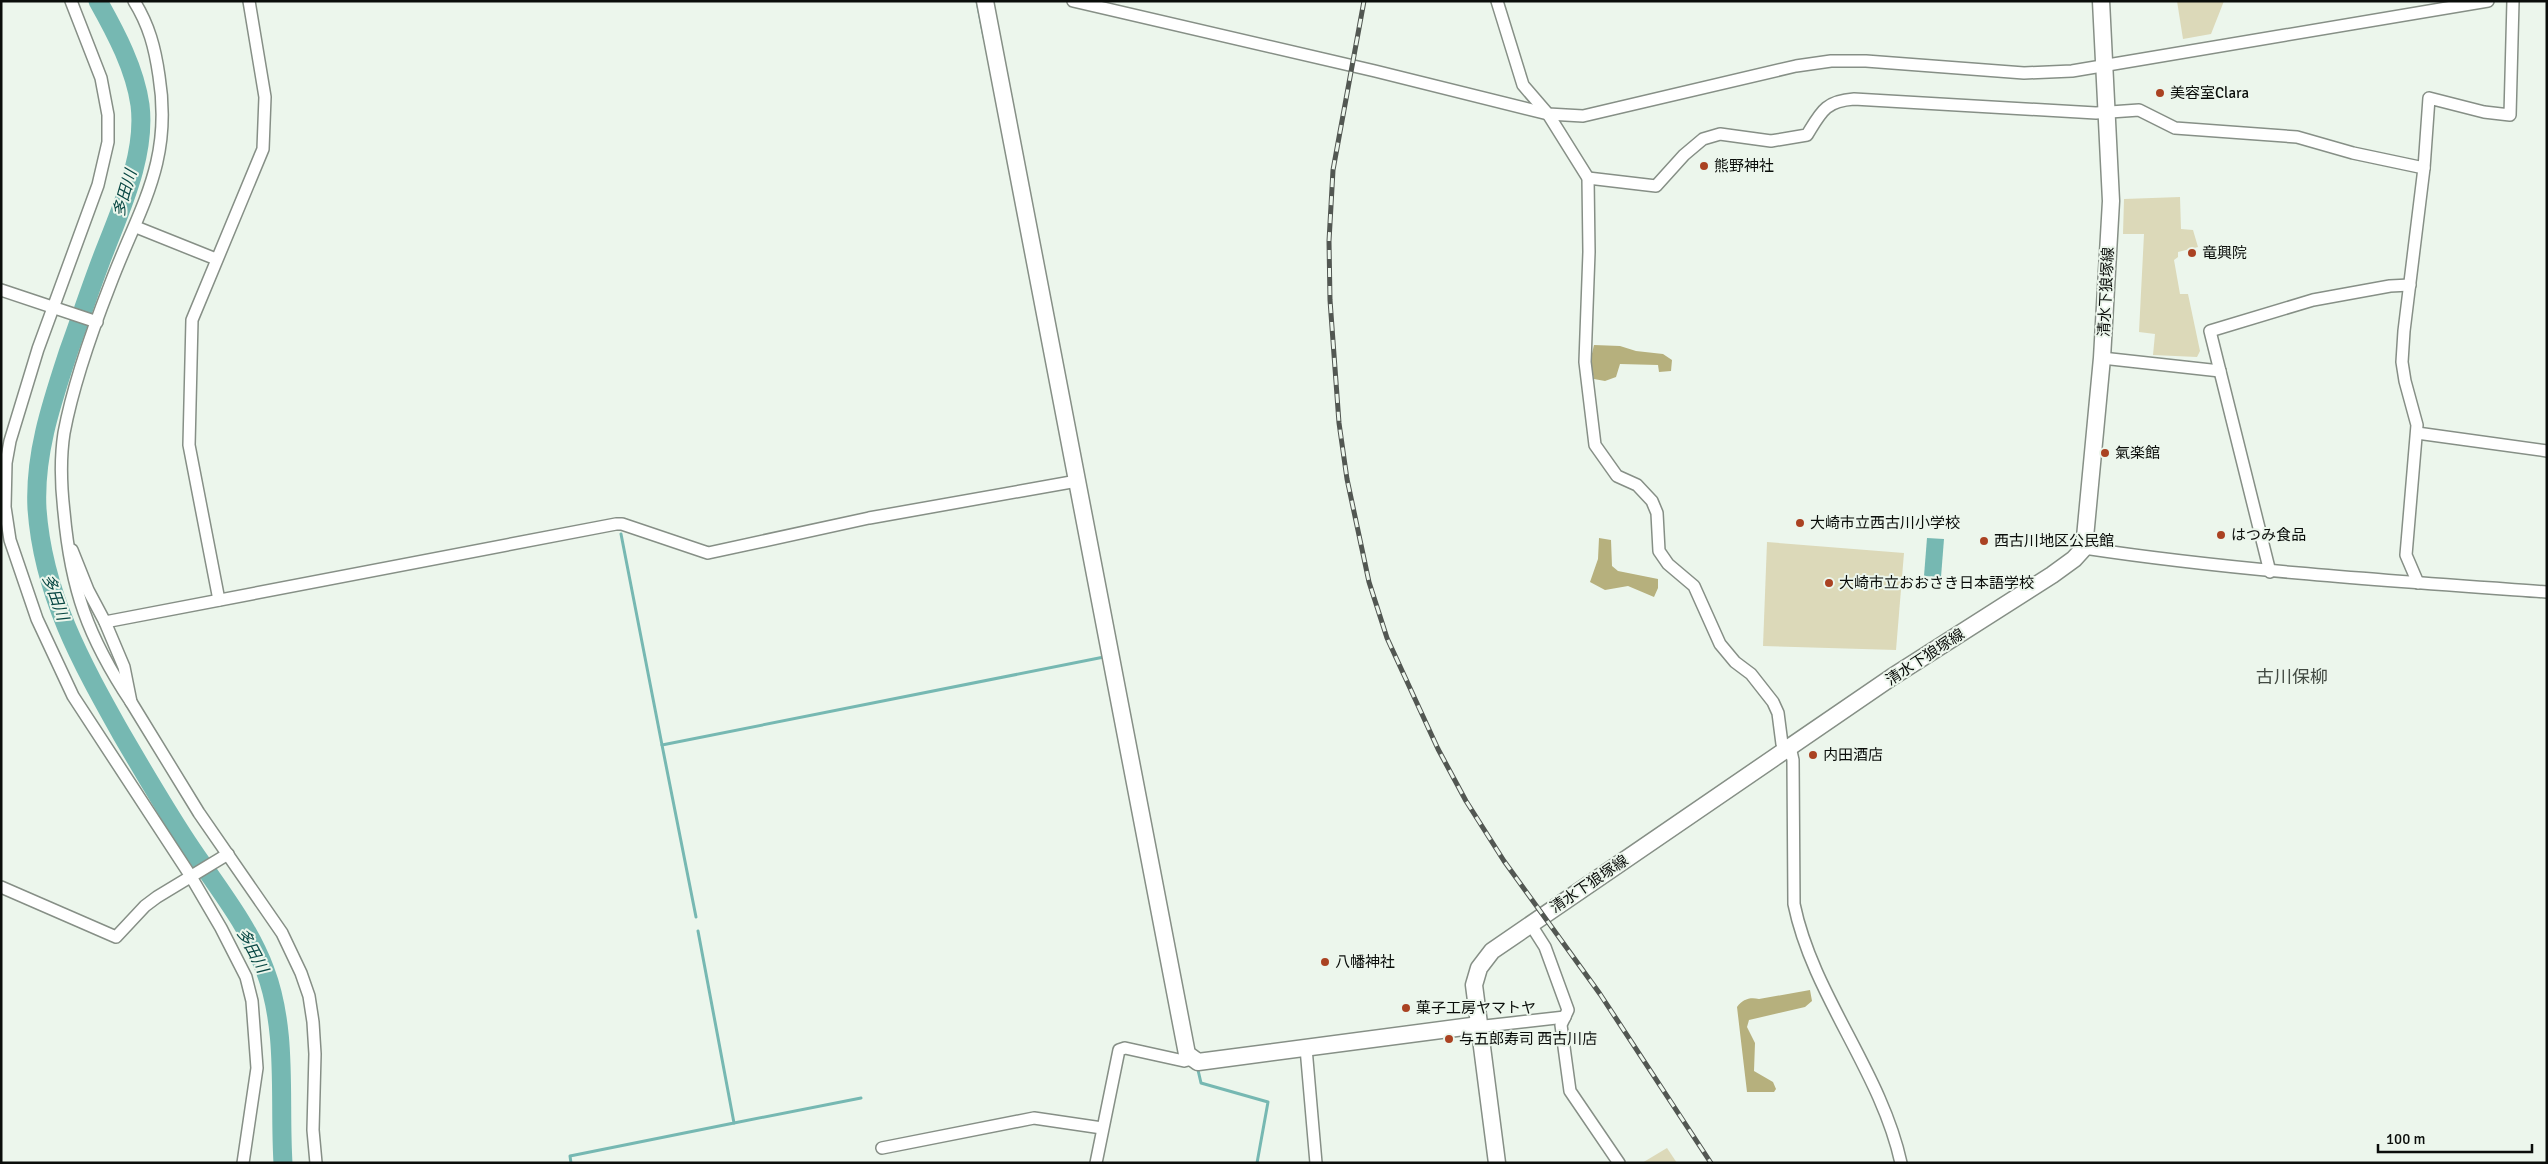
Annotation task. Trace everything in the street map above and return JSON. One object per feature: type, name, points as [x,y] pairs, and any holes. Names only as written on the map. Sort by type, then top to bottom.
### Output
[{"type":"main road","points":[[985,1],[1187,1054],[1198,1062],[1479,1025]]},
{"type":"main road","name":"清水下狼塚線","points":[[1497,1163],[1474,985],[1479,968],[1492,952],[1892,677],[2052,575],[2074,559],[2084,548],[2102,358],[2111,201],[2101,1]]},
{"type":"street","points":[[71,1],[101,78],[108,115],[108,142],[98,185],[57,309],[16,416],[3,468],[5,507],[10,540],[41,627],[73,696],[192,875],[246,977],[252,1001],[257,1068],[243,1163]]},
{"type":"street","points":[[134,1],[144,17],[152,40],[163,97],[163,120],[158,162],[136,227],[94,321],[64,433],[62,467],[65,532],[74,588],[84,616],[116,679],[226,856],[282,933],[309,996],[315,1054],[313,1130],[316,1163]]},
{"type":"street","points":[[219,600],[188,445],[192,320],[263,149],[265,97],[248,1]]},
{"type":"street","points":[[1072,1],[1375,71],[1548,114],[1583,116],[1796,66],[1866,61],[2024,73],[2104,67],[2488,1]]},
{"type":"street","points":[[1497,1],[1523,85],[1548,114],[1588,178],[1589,252],[1585,362],[1595,446],[1617,476],[1637,485],[1652,501],[1657,513],[1659,551],[1668,564],[1694,586],[1720,644],[1735,662],[1756,680],[1773,702],[1778,713],[1782,744],[1790,747],[1793,760],[1794,904],[1796,916],[1818,973],[1886,1116],[1901,1163]]},
{"type":"street","points":[[2418,583],[2406,555],[2417,426],[2404,381],[2402,362],[2404,331],[2424,168],[2429,98],[2484,112],[2510,114],[2513,1]]},
{"type":"street","points":[[1588,178],[1656,186],[1684,155],[1703,139],[1720,134],[1770,141],[1807,136],[1820,113],[1836,100],[1910,101],[2096,113],[2138,110],[2175,128],[2298,137],[2353,153],[2424,168]]},
{"type":"street","points":[[136,227],[216,259]]},
{"type":"street","points":[[2270,572],[2210,331],[2313,300],[2390,286],[2410,285]]},
{"type":"street","points":[[1,290],[94,321]]},
{"type":"street","points":[[2102,358],[2220,372]]},
{"type":"street","points":[[2417,434],[2547,451]]},
{"type":"street","points":[[105,622],[616,524],[622,524],[708,553],[869,518],[1077,481]]},
{"type":"street","points":[[65,532],[88,590],[105,622],[124,667],[131,702]]},
{"type":"street","points":[[2084,548],[2156,559],[2270,572],[2547,592]]},
{"type":"street","points":[[1,887],[116,937],[145,906],[192,875],[226,856]]},
{"type":"street","points":[[1531,925],[1548,956],[1568,1010],[1562,1025],[1570,1091],[1619,1163]]},
{"type":"street","points":[[1479,1025],[1565,1018]]},
{"type":"street","points":[[1096,1163],[1119,1050],[1125,1048],[1184,1061],[1192,1059]]},
{"type":"street","points":[[1306,1048],[1316,1163]]},
{"type":"street","points":[[882,1148],[1034,1118],[1102,1128]]},
{"type":"shaded area","points":[[2177,1],[2224,1],[2211,34],[2183,39]]},
{"type":"shaded area","points":[[2180,197],[2181,229],[2193,230],[2198,247],[2178,252],[2178,257],[2174,260],[2180,294],[2188,294],[2200,351],[2197,357],[2153,355],[2155,334],[2139,332],[2144,234],[2123,234],[2124,199]]},
{"type":"shaded area","points":[[1594,345],[1620,346],[1636,351],[1663,354],[1672,360],[1671,371],[1659,372],[1658,365],[1620,364],[1616,377],[1605,381],[1594,379],[1590,362]]},
{"type":"shaded area","points":[[1599,538],[1611,540],[1612,566],[1618,571],[1658,579],[1658,588],[1654,597],[1628,586],[1605,590],[1590,582],[1598,559]]},
{"type":"shaded area","points":[[1767,542],[1904,553],[1896,650],[1763,646]]},
{"type":"shaded area","points":[[1810,990],[1812,1001],[1805,1007],[1749,1020],[1747,1027],[1755,1043],[1754,1071],[1773,1082],[1776,1089],[1774,1092],[1747,1092],[1737,1007],[1744,1000]]},
{"type":"shaded area","points":[[1667,1148],[1677,1163],[1642,1163]]},
{"type":"water","points":[[1927,538],[1944,539],[1941,577],[1924,576]]},
{"type":"waterway","name":"多田川","points":[[98,1],[118,38],[134,78],[140,105],[139,142],[136,161],[125,198],[69,350],[56,389],[41,448],[37,489],[37,509],[41,540],[47,570],[56,599],[66,626],[92,681],[162,802],[240,920],[265,970],[272,993],[280,1041],[283,1163]]},
{"type":"waterway","points":[[977,1],[984,37]]},
{"type":"waterway","points":[[621,534],[662,745]]},
{"type":"waterway","points":[[696,917],[662,745],[1104,657]]},
{"type":"waterway","points":[[571,1163],[570,1156],[734,1123],[698,931]]},
{"type":"waterway","points":[[1198,1070],[1201,1083],[1268,1102],[1257,1163]]},
{"type":"waterway","points":[[734,1123],[861,1098]]},
{"type":"railway","points":[[1364,1],[1333,170],[1329,241],[1330,300],[1339,423],[1347,479],[1369,582],[1387,638],[1438,749],[1466,801],[1504,861],[1600,994],[1711,1163]]},
{"type":"place","name":"美容室Clara","points":[[2160,93]]},
{"type":"place","name":"熊野神社","points":[[1704,166]]},
{"type":"place","name":"竜興院","points":[[2192,253]]},
{"type":"place","name":"氣楽館","points":[[2105,453]]},
{"type":"place","name":"大崎市立西古川小学校","points":[[1800,523]]},
{"type":"place","name":"はつみ食品","points":[[2221,535]]},
{"type":"place","name":"西古川地区公民館","points":[[1984,541]]},
{"type":"place","name":"大崎市立おおさき日本語学校","points":[[1829,583]]},
{"type":"place","name":"内田酒店","points":[[1813,755]]},
{"type":"place","name":"八幡神社","points":[[1325,962]]},
{"type":"place","name":"菓子工房ヤマトヤ","points":[[1406,1008]]},
{"type":"place","name":"与五郎寿司 西古川店","points":[[1449,1039]]},
{"type":"district","name":"古川保柳","points":[[2292,677]]}]
